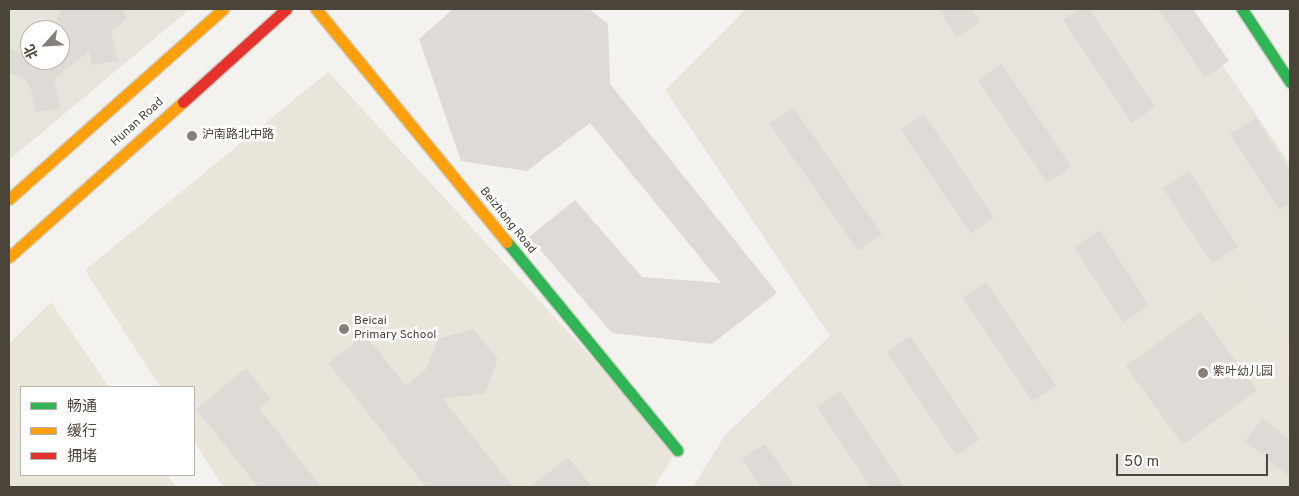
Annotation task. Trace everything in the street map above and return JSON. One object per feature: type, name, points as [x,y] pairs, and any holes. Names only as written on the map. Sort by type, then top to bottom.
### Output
[{"type":"main road","points":[[9,199],[223,9]]},
{"type":"main road","name":"Hunan Road","points":[[9,257],[286,9]]},
{"type":"main road","name":"Beizhong Road","points":[[316,9],[677,450]]},
{"type":"main road","points":[[1242,9],[1290,82]]},
{"type":"shaded area","points":[[9,9],[190,9],[9,160]]},
{"type":"shaded area","points":[[746,9],[1184,9],[1290,164],[1290,487],[693,487],[725,435],[830,336],[665,90]]},
{"type":"shaded area","name":"Beicai Primary School","points":[[328,72],[677,450],[654,487],[223,487],[195,443],[195,386],[159,386],[85,270]]},
{"type":"shaded area","name":"紫叶幼儿园","points":[[1240,276],[1290,344],[1290,379],[1156,468],[1113,366]]},
{"type":"shaded area","points":[[51,302],[108,386],[20,386],[20,476],[169,476],[176,487],[9,487],[9,344]]},
{"type":"building","points":[[61,9],[121,9],[128,18],[111,32],[118,61],[92,65],[89,51],[70,66],[70,20],[56,20]]},
{"type":"building","points":[[453,9],[589,9],[608,24],[610,84],[777,293],[712,344],[612,333],[529,237],[575,200],[642,277],[721,283],[590,123],[527,171],[461,161],[419,39]]},
{"type":"building","points":[[938,9],[972,9],[980,22],[957,37]]},
{"type":"building","points":[[1079,9],[1089,9],[1155,107],[1132,123],[1063,20]]},
{"type":"building","points":[[1158,9],[1193,9],[1229,61],[1205,78]]},
{"type":"building","points":[[9,49],[20,53],[20,70],[65,70],[54,79],[60,109],[35,112],[31,89],[24,78],[9,73]]},
{"type":"building","points":[[1002,64],[1071,167],[1047,183],[978,80]]},
{"type":"building","points":[[793,107],[882,234],[858,251],[769,124]]},
{"type":"building","points":[[924,114],[994,218],[971,233],[901,130]]},
{"type":"building","points":[[1256,118],[1290,171],[1290,203],[1279,210],[1230,134]]},
{"type":"building","points":[[1189,171],[1238,246],[1212,263],[1163,188]]},
{"type":"building","points":[[1100,230],[1149,305],[1123,322],[1074,247]]},
{"type":"building","points":[[986,282],[1056,386],[1033,401],[963,298]]},
{"type":"building","points":[[1200,312],[1257,390],[1183,445],[1126,366]]},
{"type":"building","points":[[473,329],[498,359],[485,393],[443,399],[513,487],[426,487],[328,363],[365,334],[406,386],[426,369],[438,339]]},
{"type":"building","points":[[910,336],[980,440],[957,455],[887,352]]},
{"type":"building","points":[[246,368],[271,399],[259,408],[321,487],[258,487],[196,409]]},
{"type":"building","points":[[840,391],[904,487],[871,487],[817,407]]},
{"type":"building","points":[[1263,418],[1290,440],[1290,477],[1245,441]]},
{"type":"building","points":[[765,444],[795,487],[761,487],[742,459]]},
{"type":"building","points":[[568,457],[592,487],[530,487]]},
{"type":"traffic: fast","points":[[1242,9],[1290,82]]},
{"type":"traffic: fast","points":[[507,242],[677,450]]},
{"type":"traffic: slow","points":[[9,199],[223,9]]},
{"type":"traffic: slow","points":[[316,9],[507,242]]},
{"type":"traffic: slow","points":[[9,257],[183,102]]},
{"type":"traffic: jam","points":[[183,102],[286,9]]},
{"type":"place","name":"沪南路北中路","points":[[192,136]]},
{"type":"place","name":"Beicai Primary School","points":[[344,329]]},
{"type":"place","name":"紫叶幼儿园","points":[[1203,373]]}]
